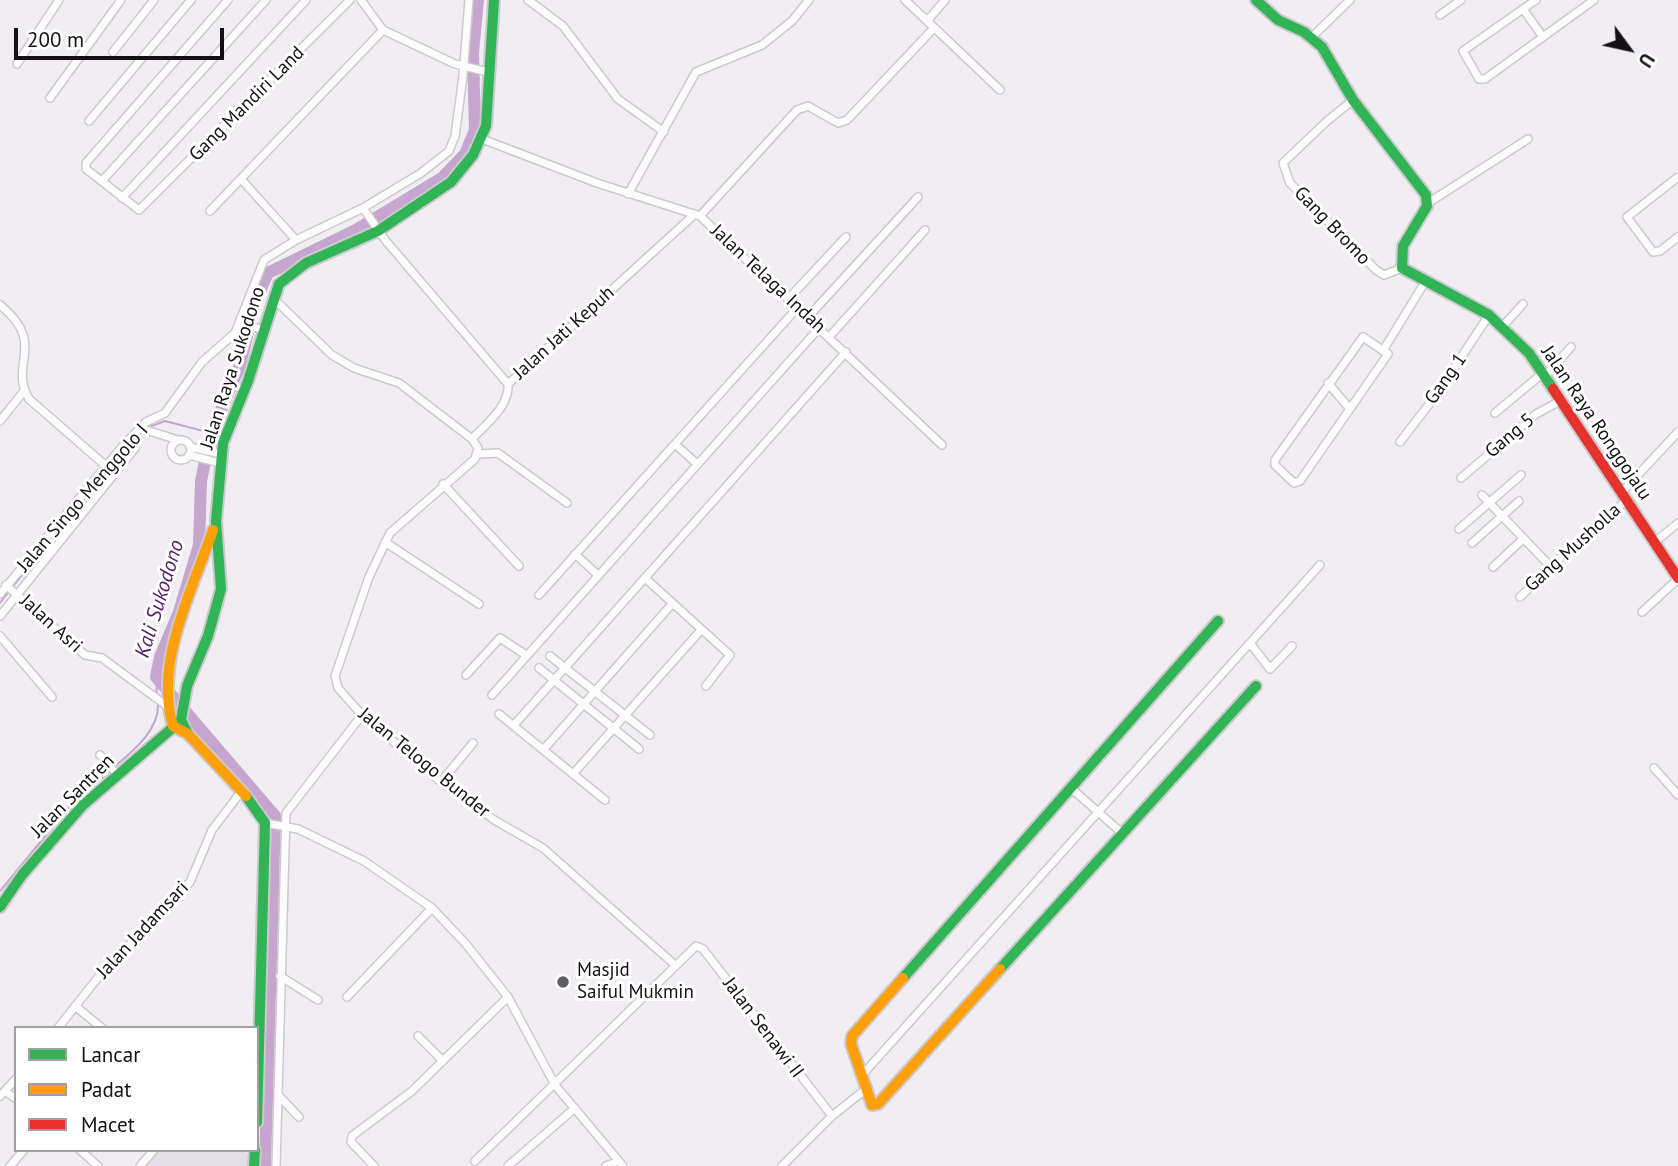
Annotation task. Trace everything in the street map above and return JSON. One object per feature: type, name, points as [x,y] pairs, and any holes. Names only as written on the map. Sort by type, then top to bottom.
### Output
[{"type":"street","points":[[17,64],[59,0]]},
{"type":"street","points":[[50,98],[121,0]]},
{"type":"street","points":[[113,52],[154,0]]},
{"type":"street","points":[[89,121],[191,0]]},
{"type":"street","points":[[228,0],[86,163],[86,169],[122,198],[306,0]]},
{"type":"street","points":[[102,181],[266,0]]},
{"type":"street","name":"Gang Mandiri Land","points":[[122,198],[139,210],[143,209],[350,0]]},
{"type":"street","points":[[361,0],[383,30],[465,68],[487,71]]},
{"type":"street","name":"Jalan Singo Menggolo I","points":[[0,594],[11,589],[106,466],[128,450],[146,422],[165,413],[202,362],[229,341],[243,324],[264,260],[296,240],[364,210],[421,173],[449,151],[455,136],[465,68],[469,0]]},
{"type":"street","name":"Jalan Raya Sukodono","points":[[179,719],[186,688],[216,608],[222,577],[216,520],[219,458],[279,284],[290,273],[376,229],[451,183],[482,139],[486,126],[487,71],[494,0]]},
{"type":"street","points":[[528,0],[563,26],[607,88],[664,132]]},
{"type":"street","points":[[628,194],[696,72],[762,45],[792,21],[809,0]]},
{"type":"street","points":[[905,0],[1000,90]]},
{"type":"street","points":[[928,20],[945,0]]},
{"type":"street","points":[[1256,0],[1278,20],[1312,37],[1322,47],[1353,100],[1423,191],[1428,202]]},
{"type":"street","points":[[1312,37],[1350,0]]},
{"type":"street","points":[[1440,15],[1461,0]]},
{"type":"street","points":[[1536,0],[1463,51],[1479,79],[1485,79],[1594,0]]},
{"type":"street","points":[[1524,9],[1543,37]]},
{"type":"street","name":"Jalan Jati Kepuh","points":[[364,210],[376,229],[508,384],[698,215],[799,108],[808,106],[838,123],[847,120],[934,28]]},
{"type":"street","points":[[210,211],[383,30]]},
{"type":"street","name":"Gang Bromo","points":[[1353,100],[1283,163],[1290,183],[1376,271],[1384,275],[1402,268]]},
{"type":"street","name":"Jalan Telaga Indah","points":[[482,139],[628,194],[698,215],[792,296],[820,327],[942,445]]},
{"type":"street","points":[[1402,268],[1403,246],[1428,202],[1528,139]]},
{"type":"street","points":[[1678,177],[1627,216],[1655,253],[1678,237]]},
{"type":"street","points":[[241,179],[296,240]]},
{"type":"street","points":[[809,316],[918,197]]},
{"type":"street","points":[[830,336],[925,230]]},
{"type":"street","points":[[792,296],[846,237]]},
{"type":"street","name":"Jalan Raya Ronggojalu","points":[[1402,268],[1489,315],[1503,326],[1544,374],[1678,578]]},
{"type":"street","points":[[1384,348],[1425,282]]},
{"type":"street","points":[[273,299],[332,355],[354,368],[399,383],[472,439],[479,454],[498,453],[567,503]]},
{"type":"street","points":[[1503,326],[1523,304]]},
{"type":"street","points":[[0,305],[20,323],[25,335],[24,391],[29,399],[106,466]]},
{"type":"street","points":[[539,594],[800,306]]},
{"type":"street","name":"Gang 1","points":[[1400,442],[1437,394],[1489,315]]},
{"type":"street","points":[[243,324],[262,330]]},
{"type":"street","points":[[492,695],[820,327]]},
{"type":"street","points":[[1363,337],[1384,348],[1388,354],[1298,483],[1294,483],[1275,465],[1275,460],[1363,337]]},
{"type":"street","points":[[1495,413],[1544,374],[1572,347]]},
{"type":"street","points":[[514,725],[846,352]]},
{"type":"street","points":[[1328,383],[1350,409]]},
{"type":"street","points":[[472,439],[500,408],[509,390],[508,384]]},
{"type":"street","points":[[0,421],[24,391]]},
{"type":"street","name":"Gang 5","points":[[1461,478],[1526,421],[1562,400]]},
{"type":"street","points":[[141,428],[162,437],[187,442],[190,451]]},
{"type":"street","name":"Gang Musholla","points":[[1520,597],[1625,496],[1678,432]]},
{"type":"street","points":[[162,437],[178,459],[190,451],[219,458]]},
{"type":"street","points":[[171,450],[178,440]]},
{"type":"street","points":[[675,444],[697,464]]},
{"type":"street","points":[[0,616],[11,589],[128,450]]},
{"type":"street","name":"Jalan Telogo Bunder","points":[[479,454],[390,533],[335,676],[338,688],[362,715],[441,782],[495,821],[543,848],[588,891],[675,965]]},
{"type":"street","points":[[1459,529],[1521,475]]},
{"type":"street","points":[[443,484],[519,566]]},
{"type":"street","points":[[1482,495],[1551,567]]},
{"type":"street","points":[[1472,543],[1519,500]]},
{"type":"street","name":"Jalan Raya Sukodono","points":[[179,719],[163,701],[173,648],[216,520]]},
{"type":"street","points":[[1655,541],[1678,523]]},
{"type":"street","points":[[1493,567],[1524,539]]},
{"type":"street","points":[[385,542],[479,604]]},
{"type":"street","points":[[575,554],[598,575]]},
{"type":"street","points":[[206,555],[220,559]]},
{"type":"street","points":[[863,1074],[1100,814],[1320,565]]},
{"type":"street","points":[[645,578],[731,656],[706,686]]},
{"type":"street","points":[[1642,612],[1678,578]]},
{"type":"street","name":"Jalan Asri","points":[[11,589],[85,655],[102,659],[163,701]]},
{"type":"street","points":[[544,749],[673,604]]},
{"type":"street","points":[[1218,621],[852,1036],[851,1044],[870,1102],[878,1104],[1256,686]]},
{"type":"street","points":[[573,774],[701,629]]},
{"type":"street","points":[[0,636],[52,697]]},
{"type":"street","points":[[466,675],[500,638],[526,656]]},
{"type":"street","points":[[1248,646],[1270,669],[1292,646]]},
{"type":"street","points":[[550,656],[650,735]]},
{"type":"street","points":[[539,668],[639,750]]},
{"type":"street","points":[[167,683],[186,688]]},
{"type":"street","points":[[499,713],[605,800]]},
{"type":"street","points":[[259,1104],[270,1007],[280,976],[286,813],[362,715]]},
{"type":"street","points":[[179,719],[188,734],[256,807],[267,823],[270,1007],[278,1095],[276,1166]]},
{"type":"street","name":"Jalan Santren","points":[[0,907],[65,823],[114,770],[179,719]]},
{"type":"street","points":[[441,782],[473,743]]},
{"type":"street","points":[[100,755],[114,770]]},
{"type":"street","points":[[1654,768],[1678,795]]},
{"type":"street","points":[[1071,788],[1123,834]]},
{"type":"street","name":"Jalan Jadamsari","points":[[60,1026],[100,975],[190,882],[212,830],[240,792]]},
{"type":"street","points":[[267,823],[298,829],[364,861],[432,908],[466,943],[508,997],[555,1085],[621,1163],[606,1166]]},
{"type":"street","points":[[346,997],[432,908]]},
{"type":"street","name":"Jalan Senawi II","points":[[675,965],[692,948],[703,949],[832,1115]]},
{"type":"street","points":[[475,1161],[675,965]]},
{"type":"street","points":[[280,976],[318,1000]]},
{"type":"street","points":[[374,1166],[351,1142],[352,1136],[412,1091],[508,997]]},
{"type":"street","points":[[75,1006],[100,1026]]},
{"type":"street","points":[[418,1036],[443,1061]]},
{"type":"street","points":[[782,1166],[832,1115],[866,1089]]},
{"type":"street","points":[[278,1095],[299,1117]]},
{"type":"street","points":[[508,1166],[575,1108]]},
{"type":"street","points":[[10,1166],[22,1152]]},
{"type":"street","points":[[82,1152],[98,1166]]},
{"type":"street","points":[[140,1166],[152,1152]]},
{"type":"shaded area","points":[[156,1152],[245,1152],[250,1156],[249,1166],[144,1166]]},
{"type":"waterway","name":"Kali Sukodono","points":[[265,1166],[275,816],[156,677],[160,657],[179,612],[199,545],[201,481],[211,433],[239,368],[256,301],[268,273],[356,230],[442,178],[465,154],[475,130],[473,53],[478,0]]},
{"type":"waterway","points":[[149,427],[165,421],[211,433]]},
{"type":"waterway","points":[[13,586],[120,455]]},
{"type":"waterway","points":[[0,603],[10,590]]},
{"type":"waterway","points":[[156,677],[157,697]]},
{"type":"waterway","points":[[114,767],[137,747],[150,731],[155,722],[158,702]]},
{"type":"waterway","points":[[0,891],[73,802],[110,771]]},
{"type":"traffic: fast","points":[[188,734],[181,720],[187,686],[208,636],[221,589],[216,521],[223,443],[248,381],[279,284],[306,263],[378,231],[451,182],[473,155],[486,126],[494,0]]},
{"type":"traffic: fast","points":[[1256,0],[1278,20],[1304,32],[1322,47],[1353,100],[1426,195],[1427,206],[1403,246],[1402,268],[1489,315],[1529,353],[1553,389]]},
{"type":"traffic: fast","points":[[903,978],[1218,621]]},
{"type":"traffic: fast","points":[[1000,969],[1256,686]]},
{"type":"traffic: fast","points":[[0,907],[22,875],[83,805],[177,724]]},
{"type":"traffic: fast","points":[[246,796],[265,823],[259,1047]]},
{"type":"traffic: fast","points":[[254,1166],[255,1152]]},
{"type":"traffic: slow","points":[[213,530],[178,627],[168,677],[168,702],[173,726],[188,734],[246,796]]},
{"type":"traffic: slow","points":[[903,978],[852,1036],[851,1044],[872,1105],[878,1104],[1000,969]]},
{"type":"traffic: jam","points":[[1553,389],[1678,578]]},
{"type":"place","name":"Masjid Saiful Mukmin","points":[[563,982]]}]
